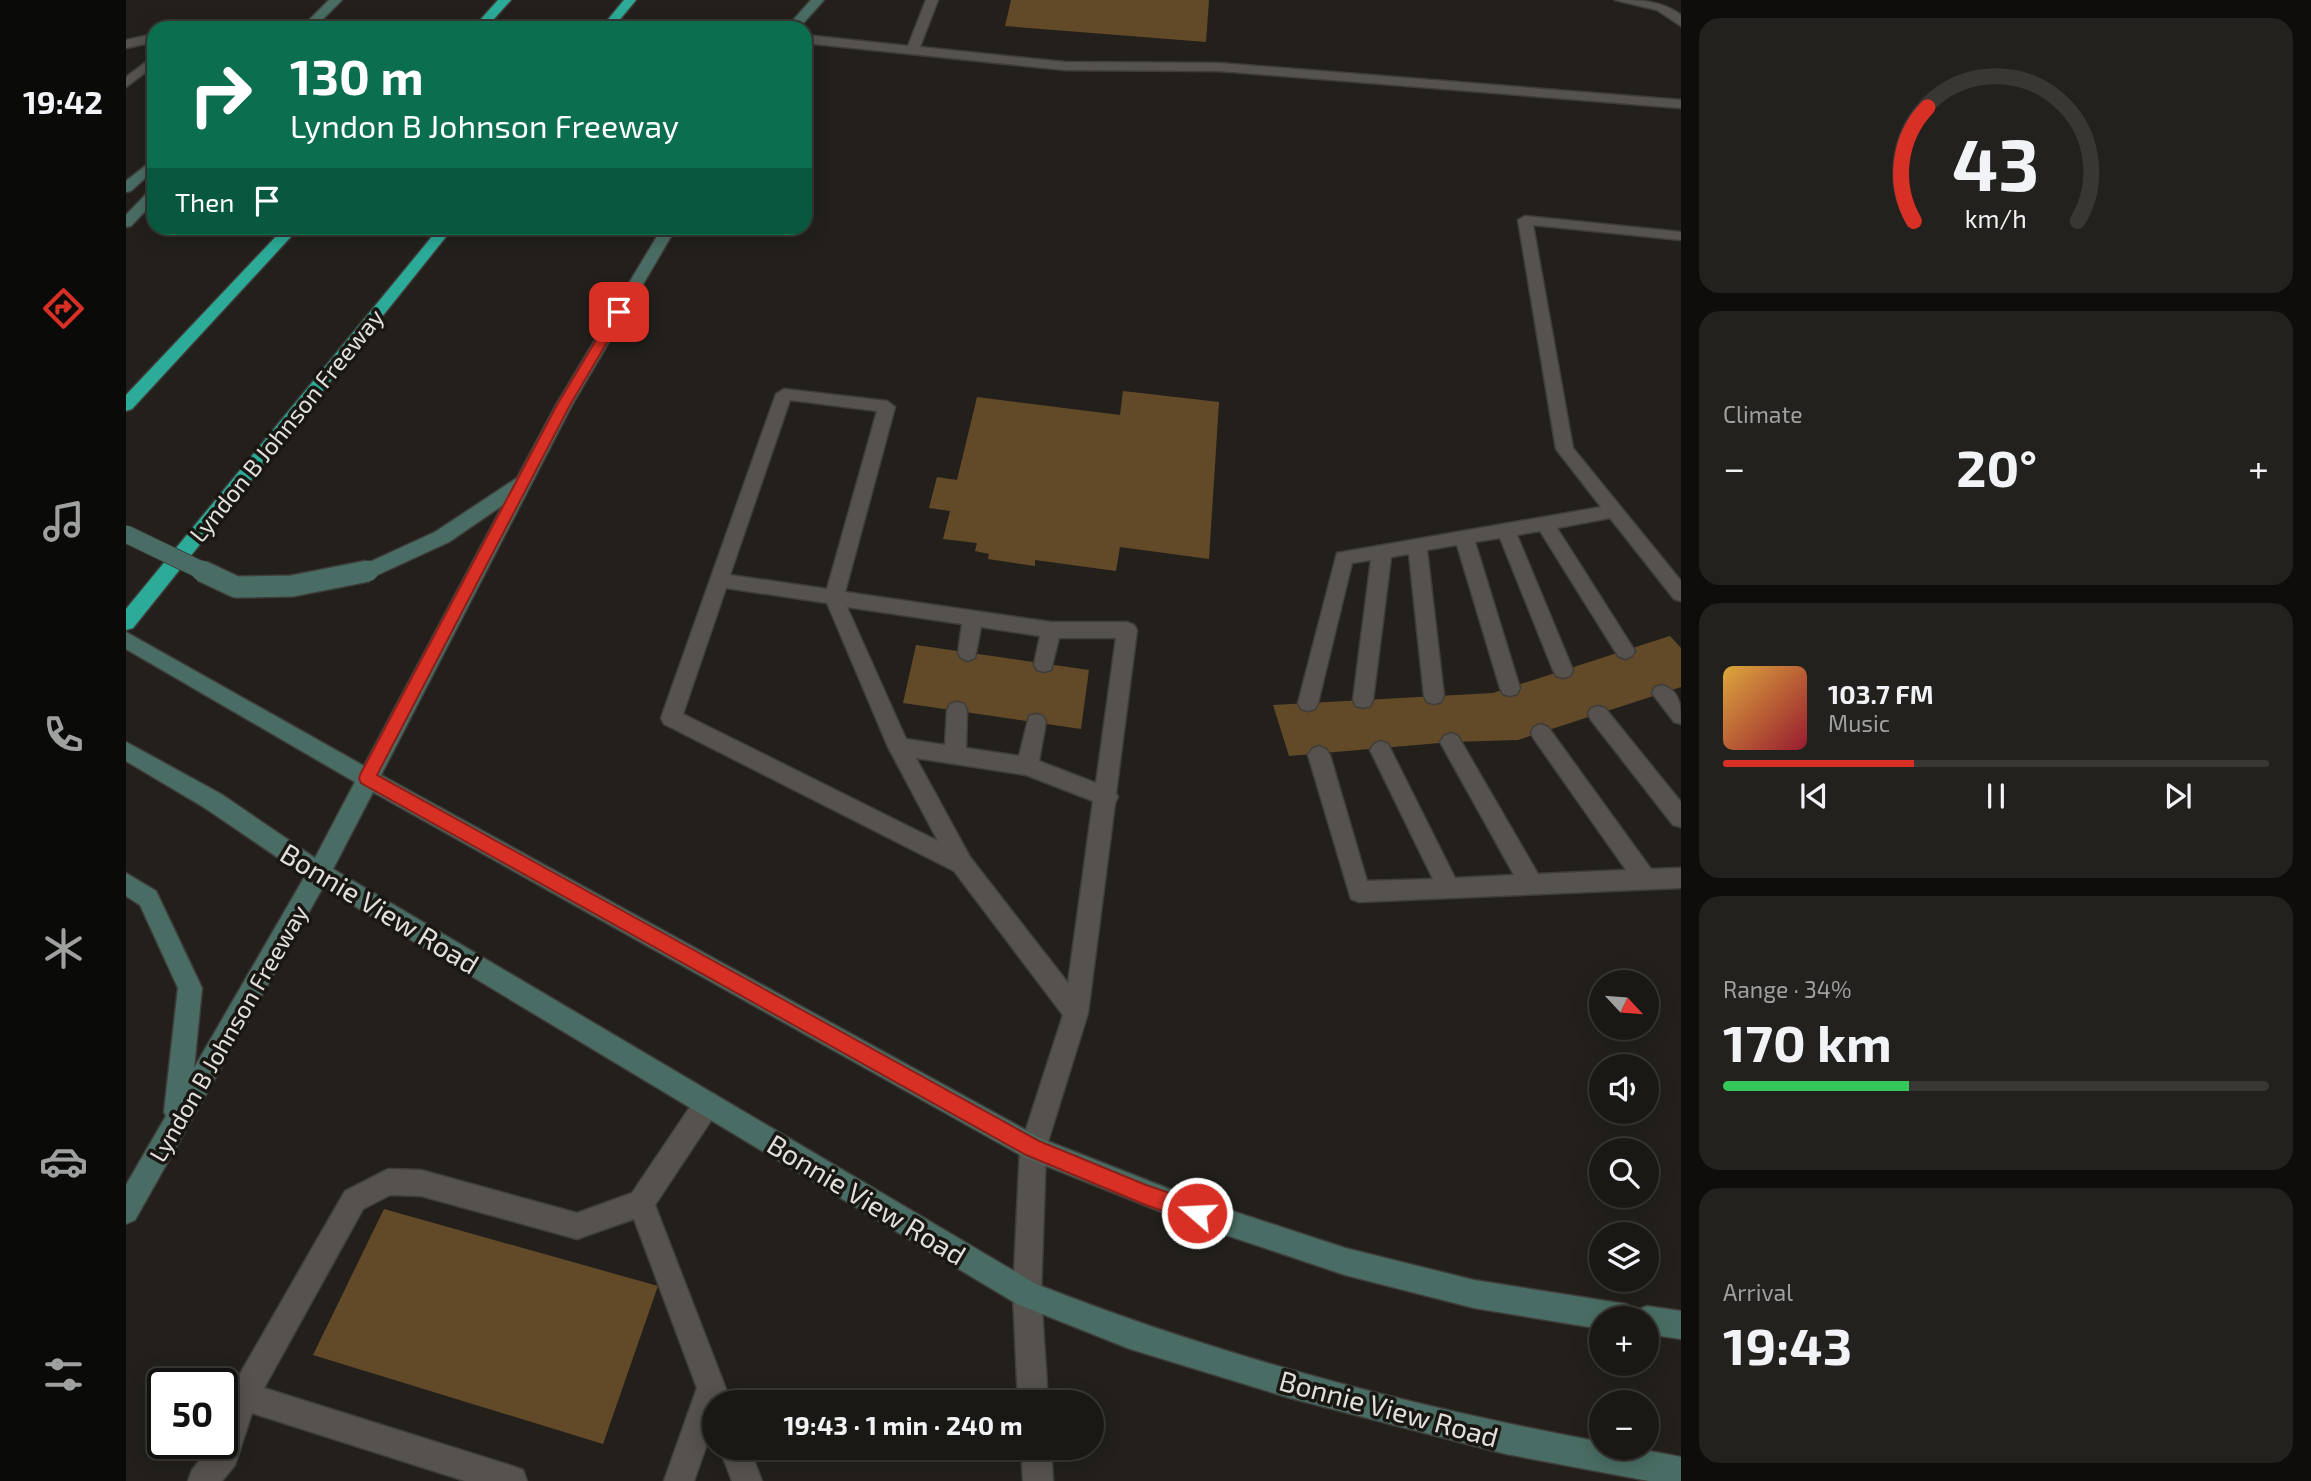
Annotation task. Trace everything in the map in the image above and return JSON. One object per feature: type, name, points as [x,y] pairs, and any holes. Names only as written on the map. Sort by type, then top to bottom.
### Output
[{"type":"highway","points":[[486,21],[505,0]]},
{"type":"highway","points":[[613,21],[630,0]]},
{"type":"highway","points":[[126,405],[285,235]]},
{"type":"highway","name":"Lyndon B Johnson Freeway","points":[[126,623],[440,235]]},
{"type":"main road","points":[[314,21],[336,0]]},
{"type":"main road","points":[[798,21],[818,0]]},
{"type":"main road","points":[[128,183],[147,168]]},
{"type":"main road","points":[[126,223],[147,201]]},
{"type":"main road","name":"Lyndon B Johnson Freeway","points":[[126,1211],[320,873],[367,778],[564,405],[665,235]]},
{"type":"main road","points":[[126,534],[236,587],[292,586],[368,571],[442,537],[526,480]]},
{"type":"main road","points":[[126,640],[367,778],[1032,1148],[1146,1195],[1300,1248],[1449,1289],[1539,1307],[1589,1313]]},
{"type":"main road","name":"Bonnie View Road","points":[[126,751],[213,802],[320,873],[1027,1294],[1130,1335],[1290,1384],[1506,1439],[1681,1472]]},
{"type":"main road","points":[[126,883],[148,898],[190,988],[177,1120]]},
{"type":"main road","points":[[1659,1322],[1681,1325]]},
{"type":"street","points":[[912,51],[932,0]]},
{"type":"street","points":[[1621,0],[1642,2],[1673,11],[1681,22]]},
{"type":"street","points":[[126,44],[147,40]]},
{"type":"street","points":[[812,40],[1065,66],[1219,67],[1681,103]]},
{"type":"street","points":[[126,83],[147,66]]},
{"type":"street","points":[[1681,236],[1525,220],[1565,449],[1681,594]]},
{"type":"street","points":[[962,864],[671,718],[784,394],[887,407],[834,598],[899,747],[962,864],[1076,1013]]},
{"type":"street","points":[[1308,703],[1344,558],[1615,511]]},
{"type":"street","points":[[1545,523],[1625,651]]},
{"type":"street","points":[[1506,530],[1563,670]]},
{"type":"street","points":[[1464,537],[1510,688]]},
{"type":"street","points":[[1417,546],[1434,696]]},
{"type":"street","points":[[1363,700],[1382,551]]},
{"type":"street","points":[[719,580],[1051,630],[1127,631],[1107,797],[1076,1013],[1032,1148],[1027,1294],[1032,1390]]},
{"type":"street","points":[[968,653],[972,619]]},
{"type":"street","points":[[1044,664],[1051,630]]},
{"type":"street","points":[[1662,693],[1681,716]]},
{"type":"street","points":[[955,756],[957,710]]},
{"type":"street","points":[[1598,714],[1681,818]]},
{"type":"street","points":[[1028,766],[1036,722]]},
{"type":"street","points":[[1541,733],[1646,880]]},
{"type":"street","points":[[1451,743],[1532,885]]},
{"type":"street","points":[[899,747],[1028,766],[1107,797]]},
{"type":"street","points":[[1381,750],[1449,888]]},
{"type":"street","points":[[1319,755],[1359,892],[1681,878]]},
{"type":"street","points":[[203,1481],[224,1454],[243,1396],[354,1200],[388,1182],[421,1183],[577,1226],[641,1203],[707,1104]]},
{"type":"street","points":[[641,1203],[713,1390]]},
{"type":"street","points":[[243,1396],[512,1481]]},
{"type":"street","points":[[679,1481],[702,1426]]},
{"type":"street","points":[[739,1460],[747,1481]]},
{"type":"street","points":[[1037,1460],[1038,1481]]},
{"type":"building","points":[[1011,0],[1209,0],[1206,42],[1005,26]]},
{"type":"building","points":[[1123,391],[1219,402],[1209,559],[1120,547],[1116,571],[1035,560],[1035,566],[988,559],[989,554],[975,551],[977,543],[943,539],[950,511],[929,508],[937,477],[957,480],[977,397],[1120,415]]},
{"type":"building","points":[[1670,636],[1681,648],[1681,687],[1518,740],[1451,742],[1289,756],[1273,705],[1493,693]]},
{"type":"building","points":[[916,645],[1089,670],[1081,729],[903,703]]},
{"type":"building","points":[[384,1209],[658,1286],[603,1444],[313,1355]]},
{"type":"route","points":[[619,312],[564,405],[367,778],[1032,1148],[1197,1213]]}]
